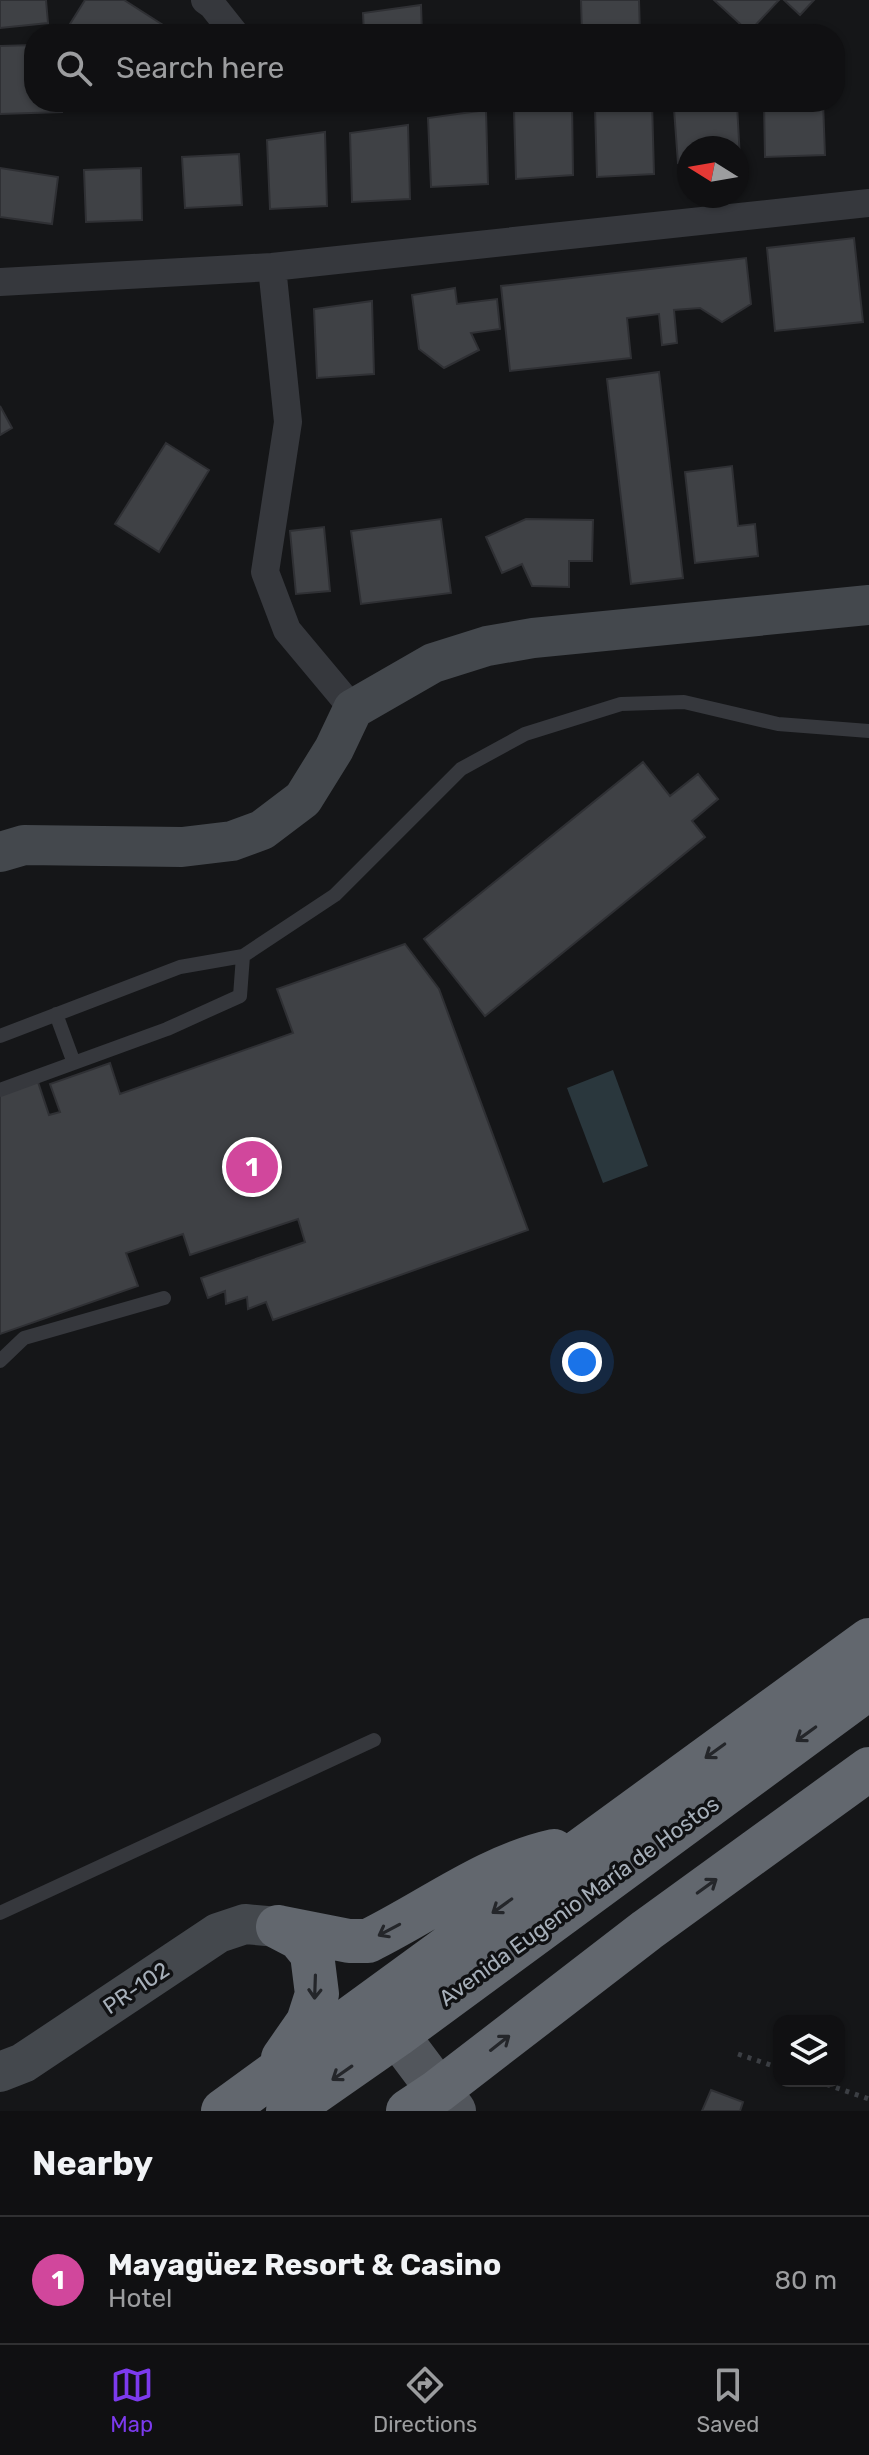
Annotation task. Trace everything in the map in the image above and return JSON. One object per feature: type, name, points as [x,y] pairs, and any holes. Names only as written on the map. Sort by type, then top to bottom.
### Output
[{"type":"highway","points":[[223,2111],[280,2093],[588,1843],[869,1640]]},
{"type":"highway","name":"Avenida Eugenio María de Hostos","points":[[280,2093],[397,2035],[869,1688]]},
{"type":"highway","points":[[433,2104],[647,1930],[869,1769]]},
{"type":"highway","points":[[278,1927],[349,1941],[368,1941],[488,1875],[533,1856],[588,1843]]},
{"type":"highway","points":[[278,1927],[299,1938],[312,1954],[317,1994],[280,2093]]},
{"type":"main road","points":[[397,2035],[433,2104]]},
{"type":"street","points":[[205,0],[227,24]]},
{"type":"street","points":[[0,282],[272,267],[869,203]]},
{"type":"street","points":[[272,267],[288,422],[265,572],[287,630],[353,709]]},
{"type":"street","points":[[0,852],[24,845],[182,847],[232,841],[262,830],[303,799],[334,749],[353,709],[433,663],[487,646],[533,638],[869,605]]},
{"type":"street","name":"PR-102","points":[[0,2072],[23,2063],[218,1933],[245,1924],[278,1927]]},
{"type":"lane","points":[[0,1036],[180,967],[243,956],[335,895],[461,769],[525,734],[621,704],[684,702],[778,724],[869,731]]},
{"type":"lane","points":[[0,1090],[167,1029],[240,996],[243,956]]},
{"type":"lane","points":[[56,1014],[74,1063]]},
{"type":"lane","points":[[0,1361],[24,1338],[164,1298]]},
{"type":"lane","points":[[0,1913],[374,1740]]},
{"type":"path","points":[[738,2054],[773,2066]]},
{"type":"path","points":[[834,2087],[869,2099]]},
{"type":"shaded area","points":[[613,1070],[648,1166],[603,1183],[567,1088]]},
{"type":"building","points":[[0,0],[46,0],[48,23],[0,28]]},
{"type":"building","points":[[85,0],[124,0],[161,24],[70,24]]},
{"type":"building","points":[[581,0],[639,0],[640,24],[582,24]]},
{"type":"building","points":[[714,0],[779,0],[756,24],[740,24]]},
{"type":"building","points":[[784,0],[814,0],[800,15]]},
{"type":"building","points":[[421,5],[422,24],[364,24],[363,13]]},
{"type":"building","points":[[24,45],[24,112],[62,112],[0,114],[0,46]]},
{"type":"building","points":[[486,112],[488,184],[431,187],[428,118]]},
{"type":"building","points":[[514,112],[572,112],[573,175],[516,179]]},
{"type":"building","points":[[595,112],[652,112],[654,174],[597,177]]},
{"type":"building","points":[[674,112],[737,112],[739,136],[677,136],[677,150]]},
{"type":"building","points":[[764,112],[823,112],[825,155],[765,157]]},
{"type":"building","points":[[408,125],[410,199],[352,202],[350,133]]},
{"type":"building","points":[[325,132],[327,206],[270,209],[267,140]]},
{"type":"building","points":[[239,154],[242,205],[185,208],[182,157]]},
{"type":"building","points":[[0,168],[58,177],[52,224],[0,217]]},
{"type":"building","points":[[141,168],[142,220],[86,222],[84,170]]},
{"type":"building","points":[[854,238],[863,322],[775,331],[767,248]]},
{"type":"building","points":[[746,258],[751,304],[722,322],[700,308],[674,310],[677,343],[662,345],[659,314],[627,318],[631,358],[510,371],[501,286]]},
{"type":"building","points":[[455,288],[457,304],[497,299],[500,329],[471,333],[479,350],[444,368],[419,349],[412,295]]},
{"type":"building","points":[[372,301],[374,374],[317,378],[314,309]]},
{"type":"building","points":[[659,372],[683,578],[631,584],[607,379]]},
{"type":"building","points":[[0,406],[12,428],[0,435]]},
{"type":"building","points":[[166,443],[209,470],[159,552],[115,524]]},
{"type":"building","points":[[732,466],[738,526],[755,524],[758,556],[695,563],[685,472]]},
{"type":"building","points":[[441,519],[451,593],[361,604],[351,531]]},
{"type":"building","points":[[526,519],[593,520],[592,561],[569,561],[569,587],[532,586],[522,564],[502,573],[486,537]]},
{"type":"building","points":[[324,527],[330,591],[296,594],[290,531]]},
{"type":"building","points":[[643,762],[670,796],[698,774],[718,799],[692,821],[705,837],[485,1016],[424,939]]},
{"type":"building","points":[[405,944],[439,989],[528,1230],[273,1320],[266,1302],[248,1309],[247,1297],[226,1304],[225,1291],[208,1298],[201,1278],[305,1242],[298,1219],[190,1255],[183,1234],[126,1253],[138,1286],[0,1334],[0,1091],[37,1079],[49,1115],[60,1112],[50,1084],[110,1063],[120,1094],[293,1033],[277,989]]},
{"type":"building","points":[[711,2090],[743,2102],[740,2111],[702,2111]]},
{"type":"place","name":"Mayagüez Resort & Casino","points":[[252,1167]]}]
